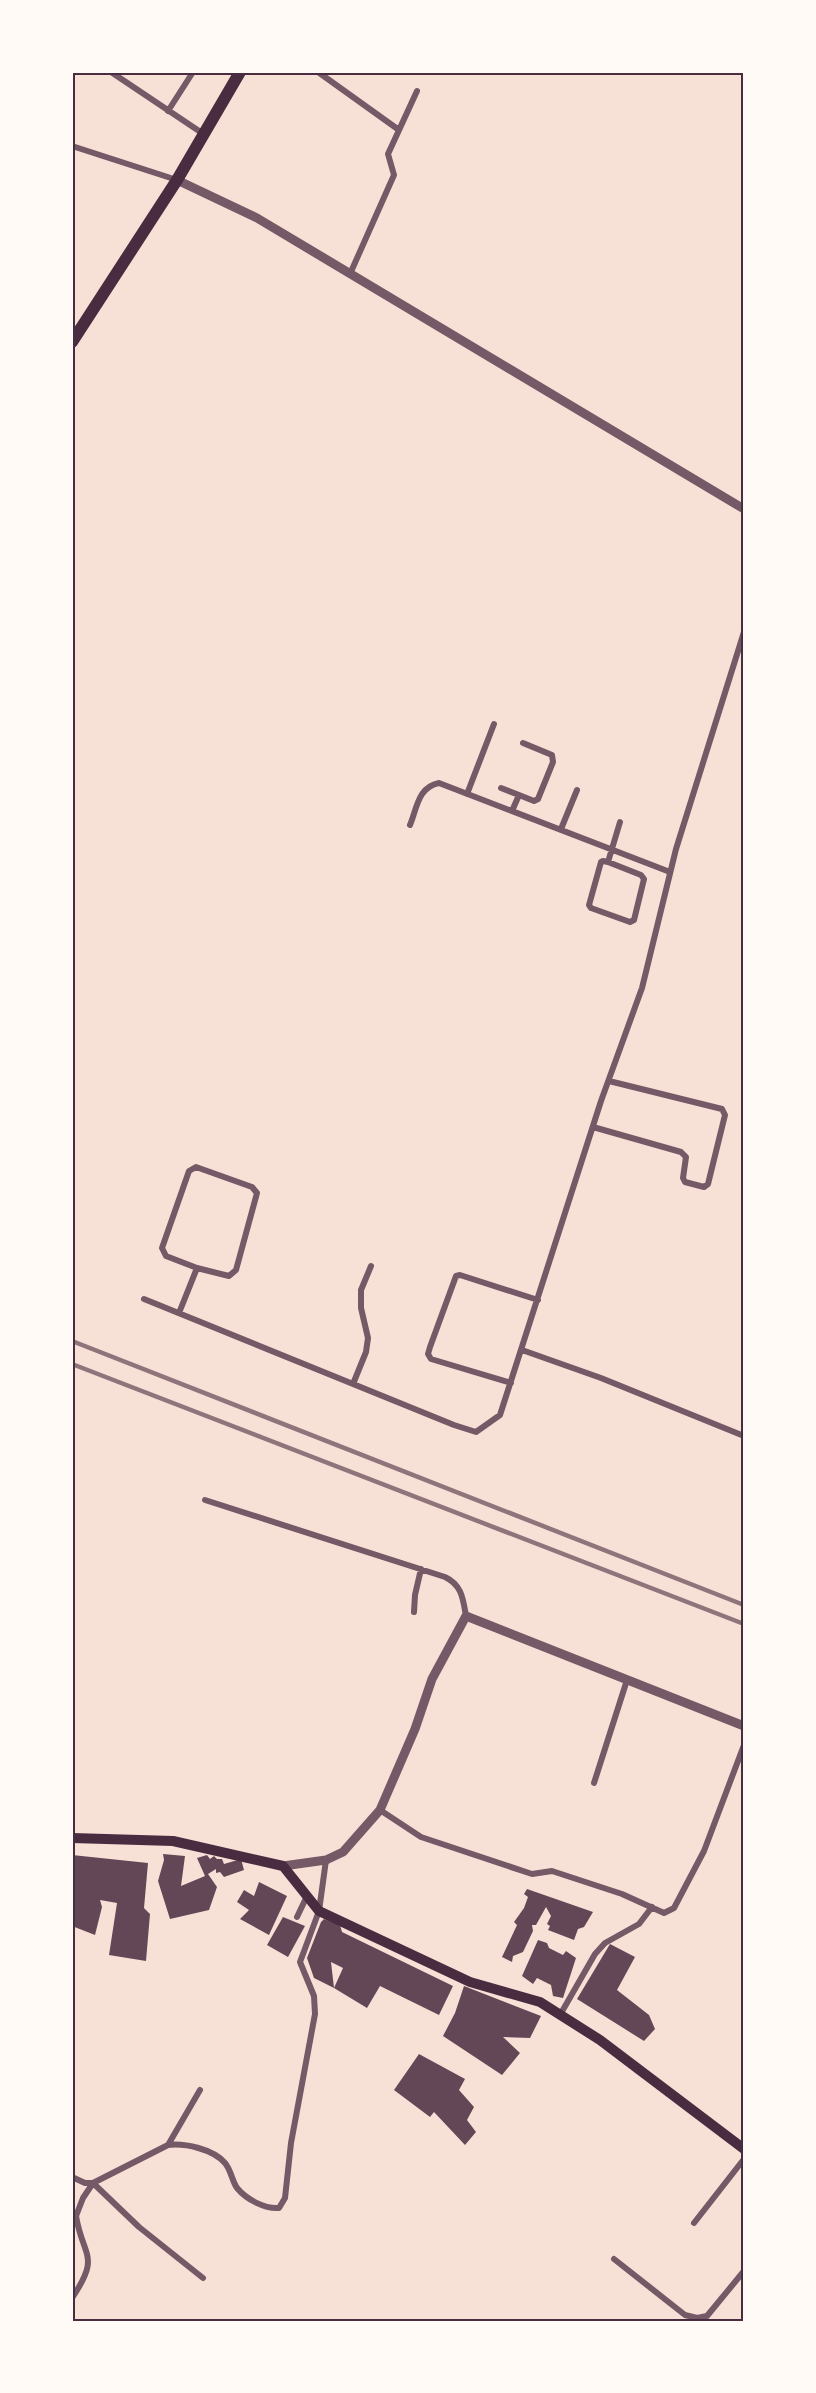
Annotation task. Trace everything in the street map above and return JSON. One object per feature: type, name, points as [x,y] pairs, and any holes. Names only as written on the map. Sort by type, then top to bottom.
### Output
[{"type":"highway","points":[[72,342],[177,180],[202,133],[240,72]]},
{"type":"main road","points":[[72,1838],[173,1841],[283,1866],[319,1911],[470,1982],[540,2002],[600,2040],[744,2149]]},
{"type":"street","points":[[111,72],[202,133]]},
{"type":"street","points":[[168,111],[193,72]]},
{"type":"street","points":[[318,72],[399,130]]},
{"type":"street","points":[[350,274],[394,175],[388,154],[417,91]]},
{"type":"street","points":[[72,146],[177,180],[257,218],[744,509]]},
{"type":"street","points":[[144,1299],[454,1425],[476,1431],[500,1415],[593,1127],[642,988],[670,872],[744,632]]},
{"type":"street","points":[[467,794],[494,724]]},
{"type":"street","points":[[501,788],[534,801],[538,799],[553,762],[552,755],[523,743]]},
{"type":"street","points":[[410,825],[423,791],[430,785],[439,783],[670,872]]},
{"type":"street","points":[[561,830],[577,790]]},
{"type":"street","points":[[512,811],[519,795]]},
{"type":"street","points":[[608,862],[620,822]]},
{"type":"street","points":[[601,862],[608,862],[641,875],[644,879],[634,920],[630,922],[591,908],[589,905],[601,862]]},
{"type":"street","points":[[593,1127],[681,1152],[686,1157],[683,1178],[685,1182],[704,1187],[708,1184],[724,1115],[722,1109],[609,1081]]},
{"type":"street","points":[[196,1167],[252,1187],[257,1193],[236,1270],[229,1276],[197,1268],[166,1256],[162,1248],[189,1171],[196,1167]]},
{"type":"street","points":[[353,1384],[366,1352],[368,1338],[361,1308],[361,1290],[371,1266]]},
{"type":"street","points":[[178,1313],[197,1268]]},
{"type":"street","points":[[511,1383],[431,1359],[428,1354],[430,1347],[456,1276],[460,1275],[538,1300]]},
{"type":"street","points":[[522,1350],[601,1378],[744,1436]]},
{"type":"street","points":[[205,1500],[421,1569],[453,1581],[462,1593],[466,1616],[432,1679],[415,1729],[380,1810],[343,1852],[326,1860],[283,1866]]},
{"type":"street","points":[[414,1612],[421,1569]]},
{"type":"street","points":[[466,1616],[744,1726]]},
{"type":"street","points":[[594,1783],[627,1680]]},
{"type":"street","points":[[380,1810],[421,1837],[532,1874],[552,1870],[622,1894],[664,1913],[674,1908],[704,1851],[744,1745]]},
{"type":"street","points":[[72,2178],[85,2183],[93,2183],[168,2145],[182,2144],[214,2155],[226,2164],[238,2189],[256,2202],[270,2208],[279,2208],[285,2198],[291,2143],[315,2014],[314,1996],[300,1962],[319,1911],[326,1860]]},
{"type":"street","points":[[297,1917],[307,1896]]},
{"type":"street","points":[[560,2015],[595,1954],[605,1943],[632,1929],[652,1907]]},
{"type":"street","points":[[168,2145],[200,2090]]},
{"type":"street","points":[[694,2223],[744,2159]]},
{"type":"street","points":[[93,2183],[139,2227],[203,2278]]},
{"type":"street","points":[[72,2298],[85,2278],[89,2266],[76,2216],[93,2183]]},
{"type":"street","points":[[614,2259],[685,2315],[697,2318],[707,2316],[744,2271]]},
{"type":"building","points":[[163,1854],[185,1856],[181,1886],[205,1876],[197,1858],[207,1855],[210,1859],[214,1856],[222,1859],[224,1864],[241,1859],[244,1870],[224,1877],[220,1872],[216,1873],[216,1869],[208,1874],[217,1887],[209,1910],[170,1919],[158,1881],[164,1860]]},
{"type":"building","points":[[72,1855],[148,1863],[144,1908],[150,1914],[146,1961],[109,1955],[117,1903],[100,1900],[102,1907],[95,1935],[72,1926]]},
{"type":"building","points":[[259,1882],[287,1896],[269,1935],[240,1919],[249,1910],[237,1902],[244,1890],[254,1896]]},
{"type":"building","points":[[527,1889],[593,1912],[584,1927],[578,1929],[574,1940],[548,1930],[550,1926],[547,1924],[551,1916],[546,1907],[536,1925],[532,1925],[533,1931],[523,1952],[513,1956],[512,1962],[502,1957],[517,1925],[514,1922],[524,1908],[528,1897],[524,1894]]},
{"type":"building","points":[[283,1917],[305,1926],[288,1957],[267,1945]]},
{"type":"building","points":[[324,1919],[340,1925],[342,1932],[453,1986],[439,2015],[380,1986],[367,2008],[314,1978],[307,1958]],"holes":[[[331,1962],[343,1968],[334,1988]]]},
{"type":"building","points":[[538,1940],[547,1943],[549,1948],[563,1955],[566,1951],[576,1958],[563,1998],[553,1996],[551,1985],[537,1978],[533,1984],[522,1976]]},
{"type":"building","points":[[610,1944],[635,1957],[617,1990],[649,2015],[655,2029],[644,2041],[577,1999]]},
{"type":"building","points":[[464,1986],[541,2016],[530,2038],[503,2037],[520,2053],[502,2075],[443,2036],[455,2013]]},
{"type":"building","points":[[419,2054],[465,2079],[459,2090],[474,2107],[467,2120],[476,2132],[465,2145],[434,2112],[430,2117],[394,2090]]},
{"type":"railway","points":[[72,1341],[744,1605]]},
{"type":"railway","points":[[72,1364],[744,1624]]}]
